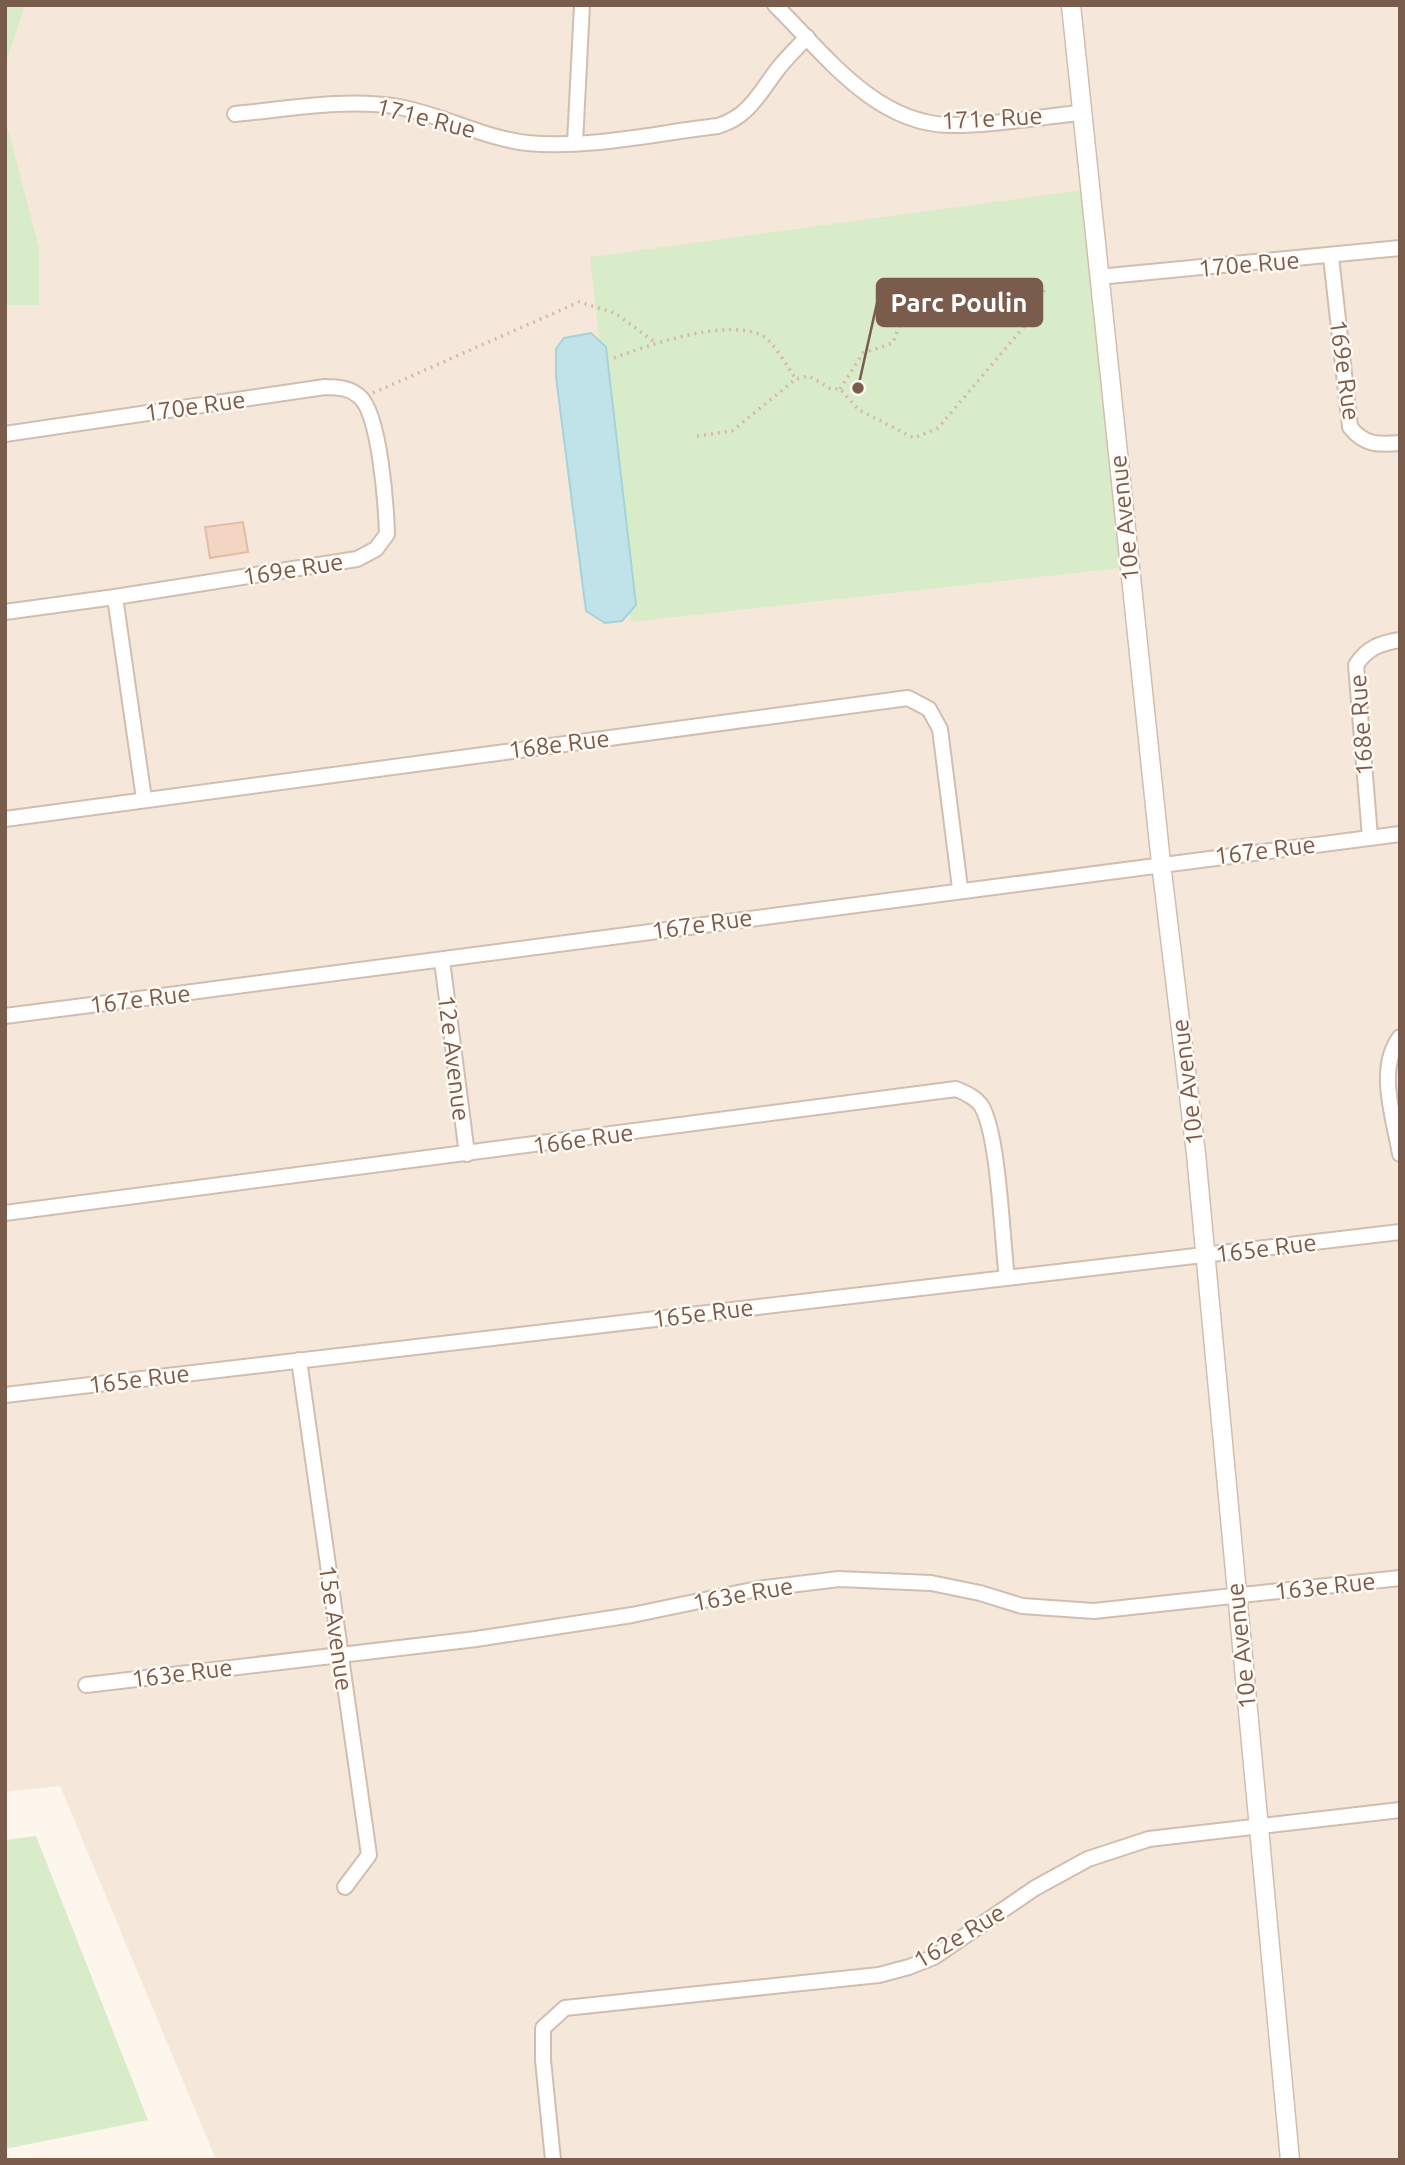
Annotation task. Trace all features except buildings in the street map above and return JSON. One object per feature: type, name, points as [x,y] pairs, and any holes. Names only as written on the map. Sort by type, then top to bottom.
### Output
[{"type":"street","points":[[575,143],[582,5]]},
{"type":"street","name":"171e Rue","points":[[775,5],[864,93],[887,108],[915,118],[946,125],[1080,113]]},
{"type":"street","name":"10e Avenue","points":[[1070,5],[1161,863],[1196,1153],[1290,2160]]},
{"type":"street","name":"171e Rue","points":[[235,114],[367,103],[400,108],[499,138],[529,143],[575,143],[718,127],[734,121],[746,112],[807,37]]},
{"type":"street","name":"170e Rue","points":[[1098,277],[1331,257],[1400,248]]},
{"type":"street","name":"169e Rue","points":[[1331,257],[1350,428],[1360,440],[1371,444],[1400,443]]},
{"type":"street","name":"170e Rue","points":[[5,433],[325,387],[346,388],[361,398]]},
{"type":"street","name":"169e Rue","points":[[5,612],[357,559],[376,549],[387,534],[372,417],[361,398]]},
{"type":"street","points":[[115,597],[144,799]]},
{"type":"street","name":"168e Rue","points":[[1370,837],[1356,665],[1363,653],[1376,645],[1400,640]]},
{"type":"street","name":"168e Rue","points":[[5,819],[908,698],[929,709],[940,729],[960,888]]},
{"type":"street","name":"167e Rue","points":[[5,1016],[442,961],[960,888],[1400,834]]},
{"type":"street","name":"12e Avenue","points":[[442,961],[467,1154]]},
{"type":"street","points":[[1400,1037],[1389,1059],[1387,1079],[1400,1154]]},
{"type":"street","name":"166e Rue","points":[[5,1213],[956,1089],[969,1094],[981,1106],[991,1130],[1007,1278]]},
{"type":"street","name":"165e Rue","points":[[5,1395],[1400,1232]]},
{"type":"street","name":"15e Avenue","points":[[299,1360],[369,1855],[345,1887]]},
{"type":"street","name":"163e Rue","points":[[86,1685],[339,1653],[476,1639],[632,1615],[757,1589],[839,1579],[931,1583],[980,1592],[1022,1606],[1094,1611],[1400,1578]]},
{"type":"street","name":"162e Rue","points":[[553,2160],[543,2060],[543,2028],[565,2008],[894,1971],[934,1957],[1035,1888],[1088,1859],[1149,1839],[1400,1810]]},
{"type":"path","points":[[697,436],[732,431],[796,379],[808,376],[831,389],[840,389],[859,410],[914,438],[938,428],[1033,316],[1045,288]]},
{"type":"path","points":[[840,389],[863,353],[893,343],[901,317],[920,296],[969,289]]},
{"type":"path","points":[[361,398],[579,302],[615,313],[656,343]]},
{"type":"path","points":[[614,358],[656,343],[737,328],[764,336],[796,379]]},
{"type":"shaded area","points":[[5,5],[1400,5],[1400,2160],[216,2160],[60,1786],[5,1792]]},
{"type":"green space","points":[[5,5],[25,5],[5,65]]},
{"type":"green space","points":[[5,118],[39,248],[39,305],[5,305]]},
{"type":"green space","points":[[1089,189],[1130,567],[631,622],[590,257]]},
{"type":"green space","points":[[36,1836],[148,2120],[5,2149],[5,1840]]},
{"type":"water","points":[[591,333],[606,347],[636,605],[622,621],[605,623],[586,611],[556,377],[556,349],[564,338]]},
{"type":"place","name":"Parc Poulin","points":[[858,388]]}]
